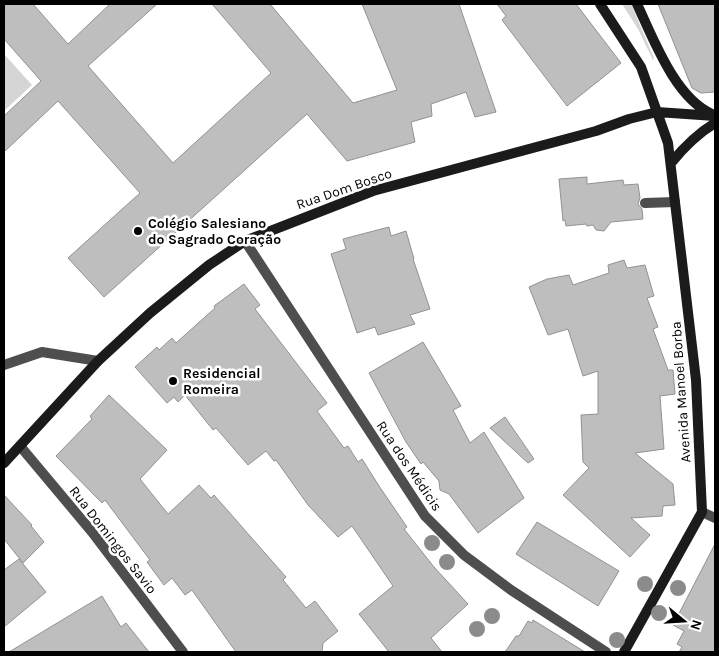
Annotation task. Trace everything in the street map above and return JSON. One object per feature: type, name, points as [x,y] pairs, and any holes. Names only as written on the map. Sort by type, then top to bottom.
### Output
[{"type":"main road","name":"Avenida Manoel Borba","points":[[600,4],[641,67],[668,143],[696,380],[702,512]]},
{"type":"main road","name":"Rua Dom Bosco","points":[[638,4],[654,42],[679,85],[701,109],[715,115]]},
{"type":"main road","name":"Rua Dom Bosco","points":[[4,463],[98,361],[164,301],[209,265],[245,241],[373,191],[587,134],[629,119],[658,112],[715,115]]},
{"type":"main road","points":[[670,163],[702,131],[715,123]]},
{"type":"main road","points":[[624,652],[702,512]]},
{"type":"street","points":[[645,203],[675,202]]},
{"type":"street","name":"Rua dos Médicis","points":[[245,241],[424,516],[464,555],[503,584],[606,652]]},
{"type":"street","points":[[4,366],[42,352],[98,361]]},
{"type":"street","name":"Rua Domingos Savio","points":[[20,446],[92,532],[183,652]]},
{"type":"street","points":[[702,512],[715,518]]},
{"type":"shaded area","points":[[622,4],[631,4],[654,58],[653,60],[638,29]]},
{"type":"shaded area","points":[[4,54],[32,85],[4,111]]},
{"type":"building","points":[[4,4],[33,4],[68,44],[110,4],[157,4],[88,66],[173,163],[271,73],[212,4],[270,4],[353,103],[397,90],[362,4],[459,4],[496,112],[475,117],[466,92],[431,104],[432,116],[411,122],[415,142],[347,161],[307,114],[104,297],[68,258],[140,193],[58,101],[4,152],[4,116],[41,81],[4,39]]},
{"type":"building","points":[[497,4],[576,4],[621,63],[567,106],[502,20],[506,16]]},
{"type":"building","points":[[658,4],[715,4],[715,92],[701,93],[692,88]]},
{"type":"building","points":[[587,177],[587,184],[623,180],[624,185],[638,184],[640,198],[638,204],[642,209],[643,219],[611,222],[604,231],[596,230],[593,225],[587,226],[586,224],[566,226],[565,220],[563,221],[559,179]]},
{"type":"building","points":[[389,227],[391,236],[406,231],[413,259],[430,309],[410,315],[415,324],[378,335],[375,327],[357,333],[331,254],[346,249],[343,239]]},
{"type":"building","points":[[624,260],[627,268],[645,265],[654,296],[647,298],[658,327],[653,329],[668,370],[673,370],[675,394],[660,396],[664,449],[635,453],[673,484],[675,505],[663,506],[662,516],[631,518],[650,535],[630,557],[563,495],[589,468],[583,462],[581,415],[598,414],[598,371],[583,376],[568,329],[548,335],[529,287],[547,279],[569,275],[573,285],[609,273],[608,265]]},
{"type":"building","points":[[244,284],[260,305],[255,309],[327,403],[317,411],[344,448],[348,446],[358,462],[362,459],[407,527],[404,529],[434,567],[468,604],[431,638],[442,652],[389,652],[359,614],[393,586],[352,526],[338,537],[308,505],[276,460],[274,461],[266,451],[248,465],[216,428],[213,430],[185,395],[178,402],[174,397],[167,403],[135,367],[157,347],[159,350],[172,338],[176,343],[215,308],[214,306]]},
{"type":"building","points":[[423,342],[461,406],[453,410],[470,443],[484,432],[524,498],[478,533],[449,494],[440,490],[439,481],[423,462],[421,464],[406,442],[369,373]]},
{"type":"building","points":[[109,395],[167,450],[140,479],[168,514],[199,485],[211,498],[214,495],[286,577],[283,580],[306,608],[315,601],[338,631],[323,643],[322,652],[236,652],[192,590],[185,595],[172,578],[164,585],[147,562],[150,560],[105,500],[102,503],[56,456],[92,419],[90,416]]},
{"type":"building","points":[[505,417],[534,459],[528,463],[490,428]]},
{"type":"building","points":[[4,495],[32,525],[44,542],[23,563],[4,539]]},
{"type":"building","points":[[537,522],[619,571],[598,606],[516,554]]},
{"type":"building","points":[[715,544],[715,652],[679,652],[682,647],[677,644],[684,631],[673,625]]},
{"type":"building","points":[[19,559],[46,592],[4,627],[4,570]]},
{"type":"building","points":[[102,596],[121,627],[126,623],[149,652],[9,652]]},
{"type":"building","points":[[533,620],[585,652],[505,652],[516,636],[519,636],[528,621],[532,623]]},
{"type":"place","name":"Colégio Salesiano do Sagrado Coração","points":[[138,231]]},
{"type":"place","name":"Residencial Romeira","points":[[173,381]]}]
